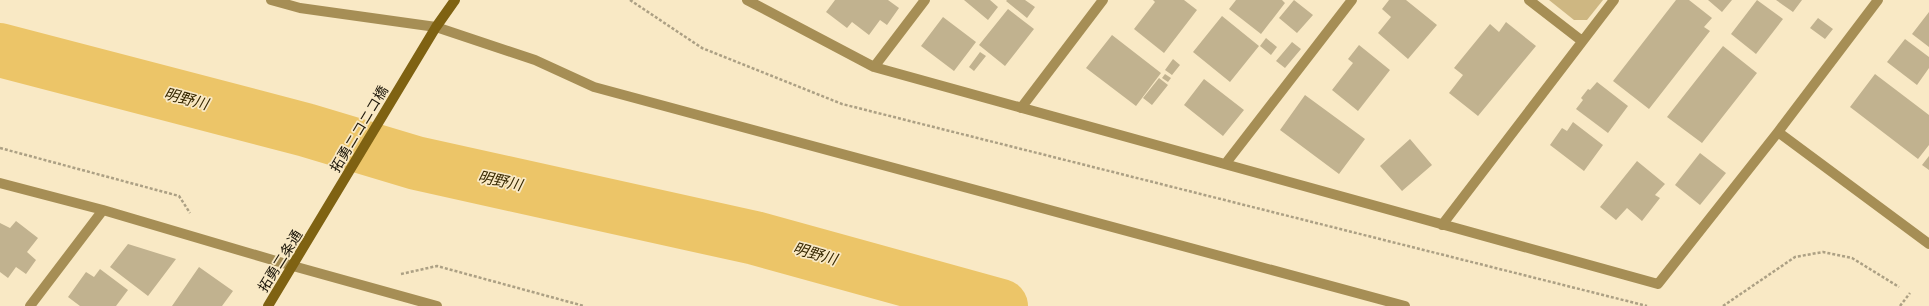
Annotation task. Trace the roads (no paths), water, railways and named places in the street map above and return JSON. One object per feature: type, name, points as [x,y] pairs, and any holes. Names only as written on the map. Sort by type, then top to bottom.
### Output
[{"type":"street","points":[[271,0],[300,8],[436,27],[535,60],[594,87],[1405,306]]},
{"type":"street","points":[[436,27],[455,0]]},
{"type":"street","points":[[747,0],[874,66],[1658,284],[1778,132],[1878,0]]},
{"type":"street","points":[[874,66],[925,0]]},
{"type":"street","points":[[1021,108],[1103,0]]},
{"type":"street","points":[[1226,163],[1352,0]]},
{"type":"street","points":[[1529,0],[1582,41]]},
{"type":"street","points":[[1442,225],[1614,0]]},
{"type":"street","name":"拓勇ニコニコ橋","points":[[315,230],[436,27]]},
{"type":"street","points":[[1778,132],[1929,244]]},
{"type":"street","points":[[0,183],[103,210],[293,266],[437,306]]},
{"type":"street","points":[[30,306],[103,210]]},
{"type":"street","name":"拓勇二条通","points":[[268,306],[315,230]]},
{"type":"waterway","name":"明野川","points":[[0,50],[306,130],[416,163],[755,238],[1001,306]]}]
